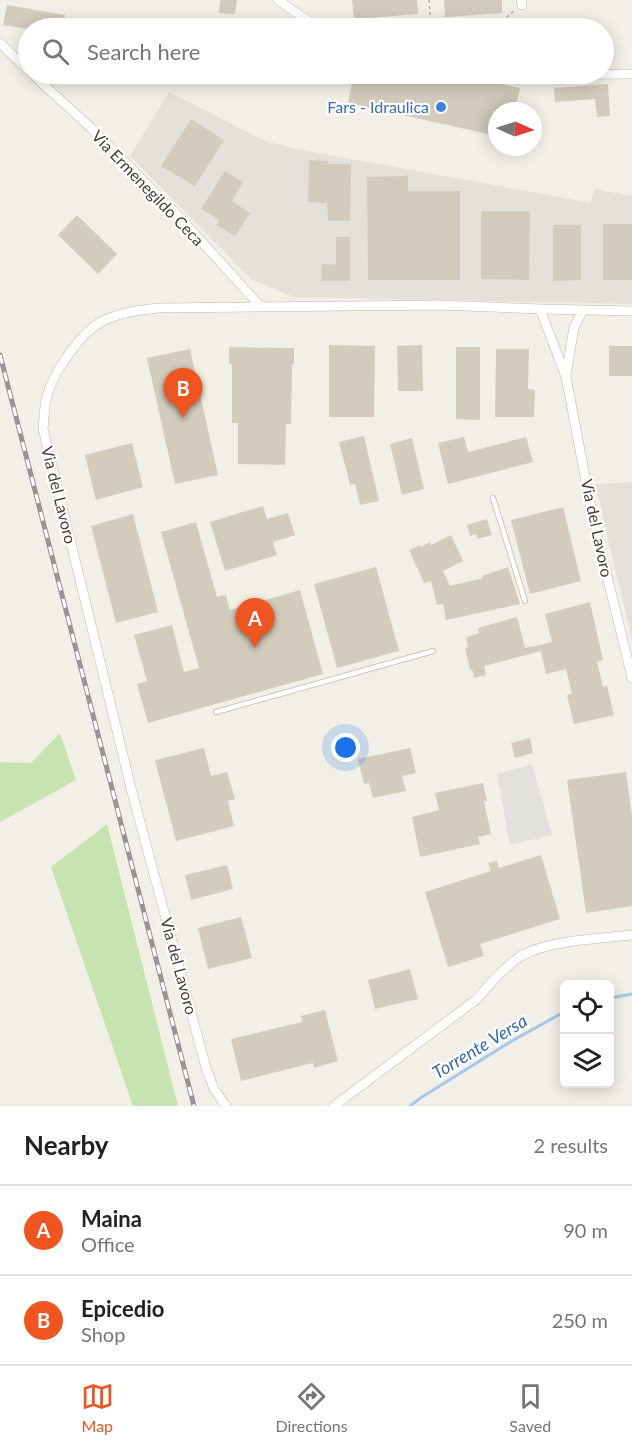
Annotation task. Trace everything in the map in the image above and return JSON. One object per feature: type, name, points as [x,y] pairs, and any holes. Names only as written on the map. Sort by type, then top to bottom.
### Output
[{"type":"street","points":[[278,0],[304,18]]},
{"type":"street","points":[[0,43],[18,60]]},
{"type":"street","points":[[614,74],[632,74]]},
{"type":"street","name":"Via Ermenegildo Ceca","points":[[43,84],[90,127],[183,221],[260,306]]},
{"type":"street","name":"Via del Lavoro","points":[[226,1106],[214,1089],[203,1056],[132,792],[43,429],[46,399],[60,366],[79,341],[100,322],[128,312],[160,308],[439,305],[632,311]]},
{"type":"street","name":"Via del Lavoro","points":[[540,309],[566,377],[594,523],[632,678]]},
{"type":"street","name":"Via del Lavoro","points":[[566,377],[574,327],[583,310]]},
{"type":"street","points":[[334,1106],[477,999],[495,978],[521,956],[549,945],[632,935]]},
{"type":"lane","points":[[493,498],[525,601]]},
{"type":"lane","points":[[216,712],[433,651]]},
{"type":"path","points":[[429,0],[430,18]]},
{"type":"path","points":[[505,18],[522,3]]},
{"type":"shaded area","points":[[169,92],[265,141],[297,149],[591,203],[594,189],[632,196],[632,304],[294,297],[252,280],[130,156]]},
{"type":"shaded area","points":[[632,482],[632,640],[595,484]]},
{"type":"shaded area","points":[[532,764],[552,835],[510,845],[497,774]]},
{"type":"green space","points":[[60,733],[76,780],[0,822],[0,762],[31,763]]},
{"type":"green space","points":[[107,824],[178,1106],[133,1106],[51,867]]},
{"type":"building","points":[[220,0],[237,0],[235,14],[219,13]]},
{"type":"building","points":[[352,0],[417,0],[418,14],[354,18]]},
{"type":"building","points":[[444,0],[502,0],[502,13],[445,17]]},
{"type":"building","points":[[7,5],[65,15],[65,18],[18,18],[18,27],[3,25]]},
{"type":"building","name":"Fars - Idraulica","points":[[352,84],[501,84],[520,88],[517,102],[488,102],[488,134],[348,103]]},
{"type":"building","points":[[608,84],[610,116],[597,117],[595,99],[555,102],[554,88]]},
{"type":"building","points":[[191,119],[224,140],[195,186],[161,166]]},
{"type":"building","points":[[309,160],[328,161],[328,164],[351,164],[350,221],[328,221],[327,203],[308,202]]},
{"type":"building","points":[[225,171],[243,182],[232,201],[250,213],[235,236],[216,225],[220,220],[201,209]]},
{"type":"building","points":[[408,176],[408,191],[460,191],[460,280],[368,280],[367,177]]},
{"type":"building","points":[[481,211],[530,211],[529,280],[481,279]]},
{"type":"building","points":[[77,215],[117,254],[98,274],[58,235]]},
{"type":"building","points":[[603,224],[632,224],[632,280],[603,280]]},
{"type":"building","points":[[553,225],[581,225],[581,280],[553,281]]},
{"type":"building","points":[[336,237],[350,237],[350,281],[321,281],[322,264],[336,265]]},
{"type":"building","points":[[329,345],[375,346],[374,417],[329,417]]},
{"type":"building","points":[[422,345],[423,391],[398,391],[397,346]]},
{"type":"building","points":[[609,346],[632,346],[632,376],[609,376]]},
{"type":"building","points":[[229,347],[294,348],[291,424],[286,424],[285,465],[238,464],[238,423],[232,423],[232,364],[229,364]]},
{"type":"building","points":[[456,347],[480,347],[480,420],[456,419]]},
{"type":"building","points":[[190,349],[218,475],[175,484],[147,358]]},
{"type":"building","points":[[496,349],[529,349],[528,389],[535,390],[534,417],[495,417]]},
{"type":"building","points":[[364,436],[379,501],[360,505],[355,484],[350,485],[339,442]]},
{"type":"building","points":[[464,437],[468,452],[526,437],[533,462],[448,484],[438,443]]},
{"type":"building","points":[[412,438],[424,489],[402,495],[390,444]]},
{"type":"building","points":[[132,443],[143,487],[96,500],[85,455]]},
{"type":"building","points":[[263,506],[267,519],[288,513],[295,535],[273,542],[277,555],[225,571],[210,522]]},
{"type":"building","points":[[563,507],[581,581],[530,594],[511,520]]},
{"type":"building","points":[[133,514],[158,612],[116,623],[91,526]]},
{"type":"building","points":[[487,519],[492,535],[477,539],[476,534],[470,536],[467,525]]},
{"type":"building","points":[[196,522],[217,597],[226,595],[230,610],[300,590],[323,674],[148,723],[137,684],[147,681],[134,635],[172,625],[184,672],[199,668],[161,532]]},
{"type":"building","points":[[451,535],[463,561],[443,571],[450,586],[483,578],[482,576],[508,567],[520,604],[446,620],[443,604],[437,605],[431,581],[424,583],[409,550],[430,542],[431,545]]},
{"type":"building","points":[[376,567],[399,651],[337,668],[314,584]]},
{"type":"building","points":[[590,602],[603,660],[597,662],[603,687],[607,686],[614,715],[574,724],[567,695],[572,694],[566,669],[546,674],[541,651],[484,666],[486,675],[474,678],[465,648],[468,647],[466,637],[479,633],[478,628],[517,617],[525,648],[552,642],[545,614]]},
{"type":"building","points":[[530,738],[533,753],[515,758],[511,743]]},
{"type":"building","points":[[204,748],[211,776],[227,772],[235,799],[228,801],[234,826],[176,841],[155,760]]},
{"type":"building","points":[[410,748],[416,773],[402,776],[406,791],[373,798],[369,783],[364,784],[358,759]]},
{"type":"building","points":[[626,772],[632,816],[632,906],[586,913],[567,780]]},
{"type":"building","points":[[483,783],[487,801],[484,801],[491,834],[478,837],[480,844],[420,857],[412,817],[439,810],[435,793]]},
{"type":"building","points":[[541,855],[560,919],[480,944],[484,956],[448,967],[425,892],[491,871],[488,863],[497,861],[499,868]]},
{"type":"building","points":[[227,865],[233,889],[191,900],[185,875]]},
{"type":"building","points":[[241,917],[252,958],[208,969],[198,928]]},
{"type":"building","points":[[410,969],[418,999],[375,1009],[368,980]]},
{"type":"building","points":[[325,1010],[338,1061],[314,1068],[313,1063],[241,1081],[231,1039],[302,1022],[301,1016]]},
{"type":"waterway","name":"Torrente Versa","points":[[614,997],[632,994]]},
{"type":"waterway","name":"Torrente Versa","points":[[410,1106],[510,1042],[560,1014]]},
{"type":"railway","points":[[0,355],[194,1106]]},
{"type":"place","name":"Fars - Idraulica","points":[[441,107]]},
{"type":"place","name":"Epicedio","points":[[183,418]]},
{"type":"place","name":"Maina","points":[[255,648]]}]
